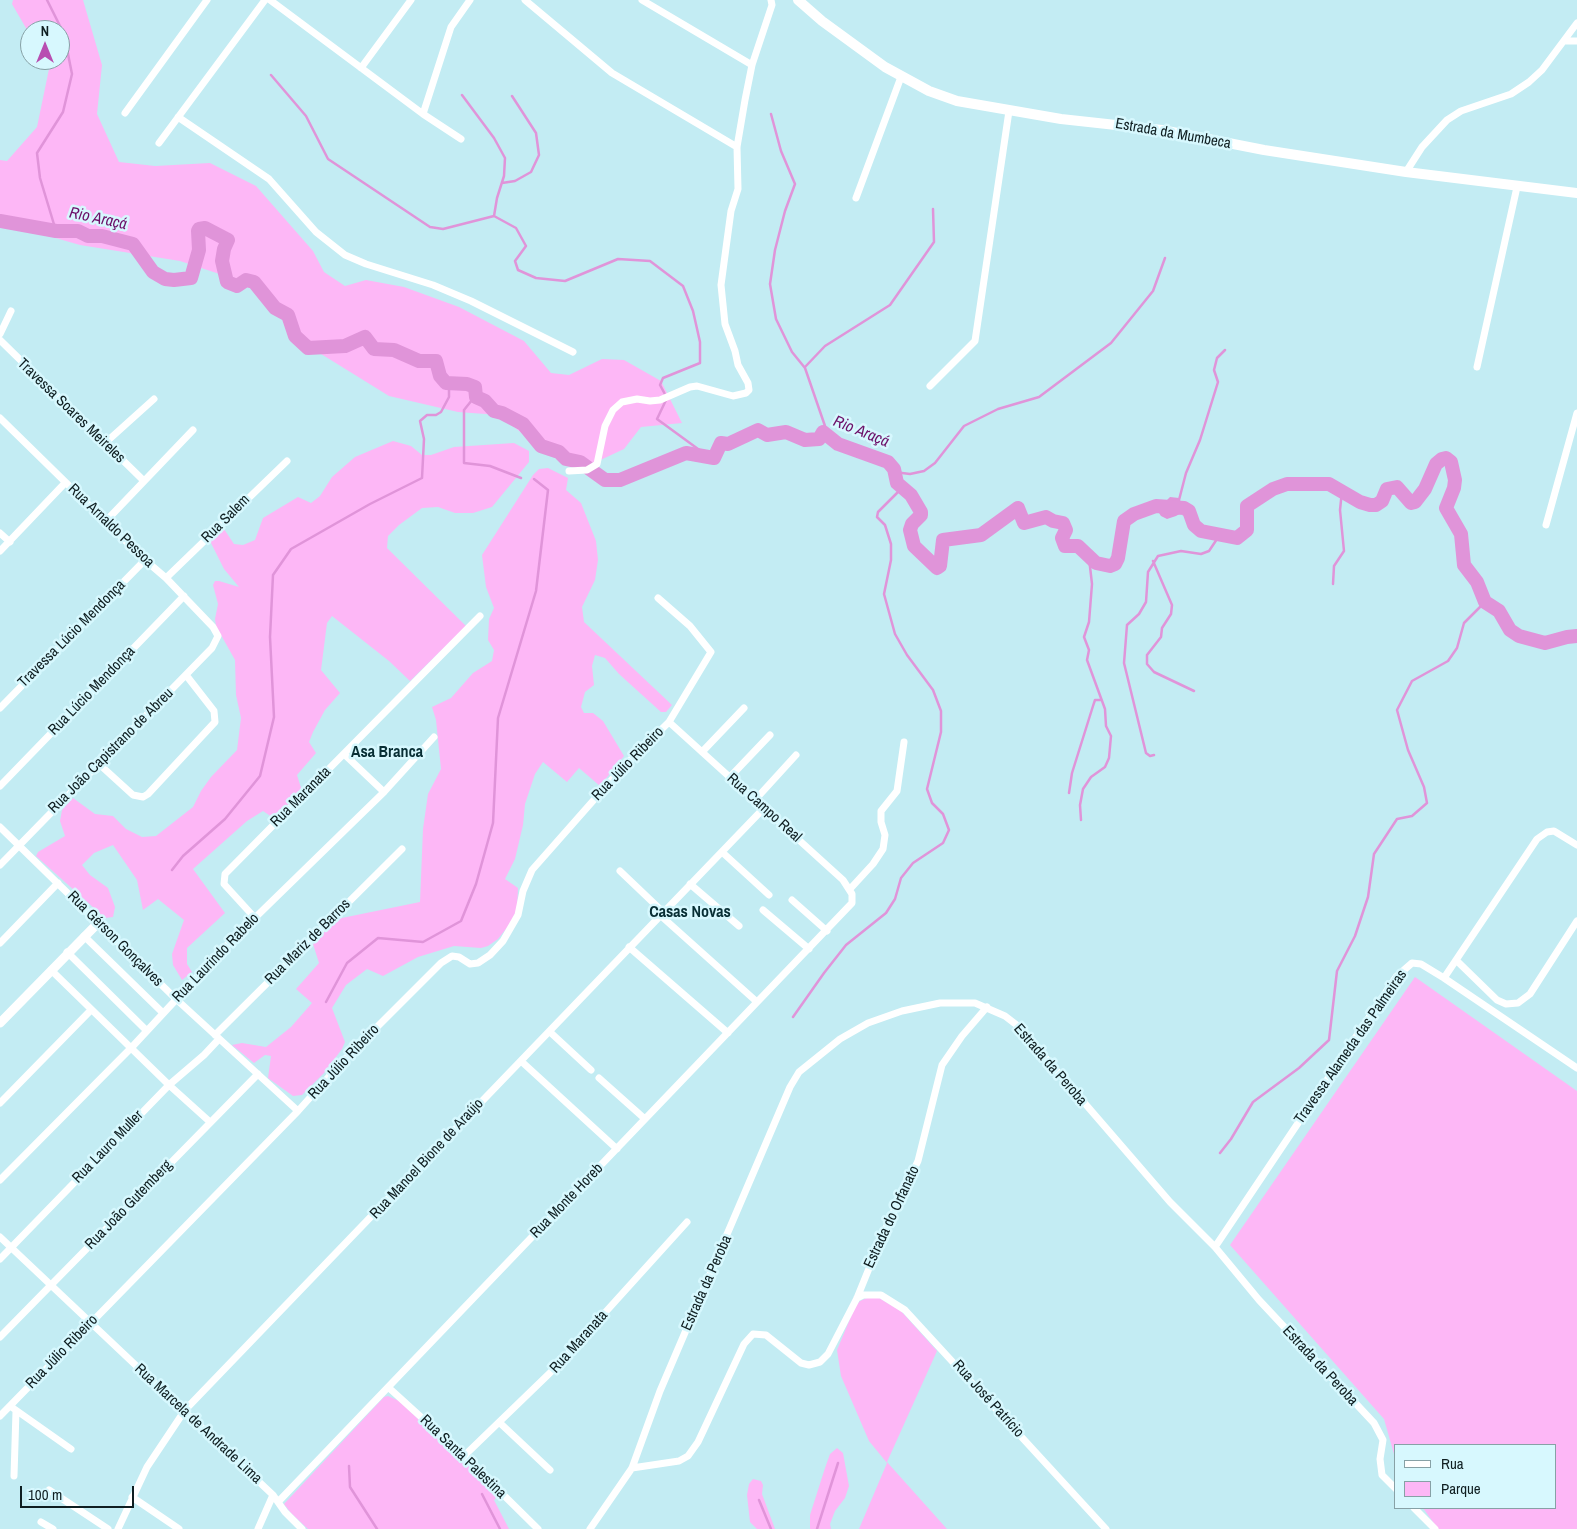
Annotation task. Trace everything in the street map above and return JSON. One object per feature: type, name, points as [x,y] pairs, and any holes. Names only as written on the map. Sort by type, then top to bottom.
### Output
[{"type":"main road","name":"Estrada da Mumbeca","points":[[798,0],[822,21],[901,77],[929,91],[957,101],[1009,111],[1162,130],[1264,150],[1406,172],[1577,193]]},
{"type":"street","points":[[125,114],[206,0]]},
{"type":"street","points":[[158,143],[265,0]]},
{"type":"street","points":[[270,0],[281,3],[361,68],[423,114],[461,139]]},
{"type":"street","points":[[361,68],[410,0]]},
{"type":"street","points":[[423,114],[451,27],[470,0]]},
{"type":"street","points":[[525,0],[612,73],[737,147]]},
{"type":"street","points":[[642,0],[752,65]]},
{"type":"street","points":[[569,471],[591,468],[597,464],[608,419],[613,410],[622,402],[637,399],[650,401],[662,399],[697,386],[733,396],[746,393],[749,390],[748,383],[738,365],[735,351],[724,324],[721,284],[731,211],[738,189],[737,147],[752,65],[771,0]]},
{"type":"street","points":[[1406,172],[1422,147],[1447,120],[1461,111],[1520,89],[1542,70],[1577,23]]},
{"type":"street","points":[[1565,40],[1577,41]]},
{"type":"street","points":[[856,198],[901,77]]},
{"type":"street","points":[[930,386],[975,341],[1009,111]]},
{"type":"street","points":[[178,117],[269,179],[316,232],[345,255],[366,264],[433,284],[573,352]]},
{"type":"street","points":[[1477,368],[1518,187]]},
{"type":"street","points":[[0,334],[11,311]]},
{"type":"street","name":"Travessa Soares Meireles","points":[[0,340],[104,444],[143,480]]},
{"type":"street","points":[[104,444],[154,399]]},
{"type":"street","points":[[1546,525],[1577,413]]},
{"type":"street","name":"Rua Arnaldo Pessoa","points":[[0,418],[105,522],[166,578],[218,636]]},
{"type":"street","points":[[105,522],[143,480],[193,430]]},
{"type":"street","name":"Rua Salem","points":[[166,578],[287,461]]},
{"type":"street","points":[[0,552],[65,483]]},
{"type":"street","points":[[0,533],[10,542]]},
{"type":"street","name":"Travessa Lúcio Mendonça","points":[[0,708],[145,560]]},
{"type":"street","name":"Rua Lúcio Mendonça","points":[[0,786],[184,596]]},
{"type":"street","points":[[658,598],[690,626],[711,652],[669,722]]},
{"type":"street","name":"Rua Maranata","points":[[256,918],[226,887],[223,877],[480,616]]},
{"type":"street","name":"Rua João Capistrano de Abreu","points":[[0,865],[212,648],[218,636]]},
{"type":"street","points":[[99,764],[133,794],[143,797],[148,794],[216,722],[214,710],[186,675]]},
{"type":"street","points":[[702,752],[744,708]]},
{"type":"street","name":"Rua Campo Real","points":[[669,722],[850,889],[853,898]]},
{"type":"street","name":"Rua Júlio Ribeiro","points":[[0,1416],[298,1111],[371,1033],[448,957],[456,956],[473,964],[494,951],[509,933],[518,915],[523,891],[532,870],[622,768],[669,722]]},
{"type":"street","points":[[730,777],[770,734]]},
{"type":"street","name":"Rua Laurindo Rabelo","points":[[0,1180],[256,918],[384,792],[434,737]]},
{"type":"street","points":[[850,889],[873,864],[883,849],[885,835],[881,822],[881,811],[897,791],[904,742]]},
{"type":"street","points":[[344,754],[384,792]]},
{"type":"street","points":[[755,800],[796,754]]},
{"type":"street","name":"Rua Manoel Bione de Araújo","points":[[118,1529],[160,1445],[185,1410],[764,808]]},
{"type":"street","name":"Rua Gérson Gonçalves","points":[[0,827],[176,999],[298,1111]]},
{"type":"street","points":[[1444,978],[1537,839],[1547,832],[1554,831],[1577,844]]},
{"type":"street","name":"Rua Mariz de Barros","points":[[217,1037],[402,849]]},
{"type":"street","points":[[722,852],[768,895]]},
{"type":"street","points":[[620,871],[757,1002]]},
{"type":"street","points":[[0,943],[58,883]]},
{"type":"street","points":[[690,884],[739,926]]},
{"type":"street","name":"Rua Monte Horeb","points":[[278,1502],[849,907],[853,898]]},
{"type":"street","points":[[792,900],[827,930]]},
{"type":"street","points":[[763,910],[809,949]]},
{"type":"street","points":[[1456,960],[1497,1000],[1506,1004],[1518,1003],[1530,994],[1577,921]]},
{"type":"street","points":[[0,1023],[99,922]]},
{"type":"street","points":[[84,936],[163,1013]]},
{"type":"street","points":[[629,947],[728,1033]]},
{"type":"street","points":[[68,952],[146,1030]]},
{"type":"street","name":"Travessa Alameda das Palmeiras","points":[[1215,1247],[1404,967],[1412,963],[1421,964],[1444,978],[1577,1068]]},
{"type":"street","points":[[50,970],[210,1122]]},
{"type":"street","name":"Estrada da Peroba","points":[[590,1529],[632,1468],[660,1390],[790,1087],[799,1072],[840,1040],[887,1015],[940,1004],[976,1003],[987,1007],[1018,1026],[1170,1202],[1215,1247],[1259,1300],[1374,1423],[1383,1440],[1380,1459],[1382,1475],[1394,1487]]},
{"type":"street","name":"Estrada do Orfanato","points":[[632,1468],[674,1462],[688,1456],[704,1432],[744,1344],[753,1334],[766,1335],[801,1363],[809,1365],[820,1362],[834,1345],[857,1298],[883,1234],[918,1161],[942,1065],[962,1036],[987,1007]]},
{"type":"street","points":[[0,1103],[91,1010]]},
{"type":"street","points":[[550,1032],[591,1070]]},
{"type":"street","name":"Rua Lauro Muller","points":[[0,1259],[169,1085],[204,1054],[217,1037]]},
{"type":"street","points":[[521,1061],[617,1149]]},
{"type":"street","name":"Rua João Gutemberg","points":[[0,1337],[258,1074]]},
{"type":"street","points":[[600,1078],[645,1119]]},
{"type":"street","name":"Rua Maranata","points":[[464,1456],[554,1369],[687,1222]]},
{"type":"street","name":"Rua Marcela de Andrade Lima","points":[[0,1237],[89,1323],[185,1410],[272,1495],[302,1529]]},
{"type":"street","name":"Rua José Patrício","points":[[857,1298],[863,1295],[881,1295],[905,1310],[1106,1529]]},
{"type":"street","name":"Rua Santa Palestina","points":[[388,1387],[464,1456],[538,1529]]},
{"type":"street","points":[[10,1406],[71,1449]]},
{"type":"street","points":[[14,1476],[16,1411]]},
{"type":"street","points":[[500,1423],[550,1470]]},
{"type":"street","points":[[49,1490],[108,1529]]},
{"type":"street","points":[[258,1529],[272,1495]]},
{"type":"street","points":[[132,1498],[179,1529]]},
{"type":"street","points":[[1415,1509],[1435,1529]]},
{"type":"street","points":[[41,1522],[52,1529]]},
{"type":"green space","points":[[13,0],[83,0],[102,65],[97,114],[119,162],[155,166],[210,163],[256,186],[313,251],[324,272],[345,286],[366,280],[404,287],[459,307],[524,341],[551,373],[569,375],[602,359],[624,360],[661,381],[682,423],[641,427],[624,449],[594,463],[543,450],[499,415],[458,412],[389,396],[305,344],[262,288],[180,261],[80,245],[3,223],[0,225],[0,160],[7,161],[37,127],[49,70],[70,70],[70,20],[21,20],[12,4]]},
{"type":"green space","points":[[393,441],[411,446],[422,455],[431,455],[454,447],[514,443],[529,451],[529,462],[492,507],[473,513],[455,513],[438,507],[422,508],[388,536],[387,548],[466,626],[410,681],[389,661],[332,616],[327,623],[321,670],[340,693],[325,710],[309,742],[316,753],[297,775],[302,791],[275,819],[263,811],[247,821],[193,869],[225,913],[187,948],[187,964],[192,972],[182,980],[173,965],[172,954],[184,920],[158,899],[143,910],[137,880],[113,845],[94,853],[82,865],[90,875],[108,888],[115,907],[113,917],[105,918],[36,856],[38,852],[65,836],[60,821],[62,810],[73,798],[95,814],[113,816],[126,829],[142,837],[156,836],[193,807],[211,777],[237,750],[241,718],[236,695],[235,660],[216,626],[215,619],[218,604],[213,585],[215,581],[219,581],[239,587],[224,569],[210,541],[224,529],[234,544],[243,545],[255,540],[263,518],[298,497],[311,503],[320,496],[332,477],[355,457]]},
{"type":"green space","points":[[548,468],[568,478],[566,490],[581,503],[596,541],[598,560],[595,580],[582,607],[584,622],[672,705],[666,712],[661,712],[619,674],[605,658],[595,655],[592,666],[594,685],[585,692],[581,707],[584,713],[593,713],[603,721],[624,756],[600,786],[579,768],[567,782],[543,762],[535,774],[525,804],[523,825],[515,859],[505,879],[518,888],[517,910],[509,925],[498,939],[488,946],[481,948],[454,946],[418,957],[383,976],[367,969],[346,985],[332,1008],[345,1042],[342,1049],[324,1073],[302,1095],[293,1096],[268,1078],[271,1056],[265,1055],[254,1063],[232,1045],[242,1043],[266,1047],[291,1027],[312,1003],[296,989],[319,963],[313,944],[337,919],[420,902],[423,829],[428,794],[441,769],[436,720],[432,707],[451,698],[473,673],[492,661],[494,650],[488,640],[489,619],[494,608],[486,587],[482,555],[533,475],[539,469]]},
{"type":"green space","points":[[1415,977],[1577,1091],[1577,1529],[1438,1529],[1424,1509],[1557,1509],[1557,1444],[1394,1444],[1394,1454],[1384,1419],[1230,1245]]},
{"type":"green space","points":[[867,1298],[879,1298],[901,1311],[937,1351],[887,1462],[947,1529],[859,1529],[887,1463],[869,1441],[841,1376],[837,1350],[855,1307],[860,1301]]},
{"type":"green space","points":[[388,1396],[399,1401],[499,1495],[494,1500],[509,1529],[308,1529],[291,1513],[284,1504],[384,1397]]},
{"type":"green space","points":[[837,1448],[843,1453],[849,1486],[845,1498],[835,1511],[830,1524],[831,1529],[810,1529],[810,1515],[825,1468],[830,1454]]},
{"type":"green space","points":[[753,1479],[761,1481],[763,1485],[762,1494],[775,1529],[757,1529],[750,1522],[747,1495],[749,1484]]},
{"type":"shaded area","points":[[1170,497],[1179,498],[1184,508],[1183,512],[1167,519],[1159,513],[1161,506]]},
{"type":"waterway","points":[[47,0],[64,34],[72,74],[63,112],[37,153],[40,178],[56,231]]},
{"type":"waterway","points":[[271,75],[306,116],[328,159],[430,227],[443,229],[494,216],[516,228],[526,246],[515,261],[518,270],[536,278],[565,281],[618,259],[650,261],[683,286],[693,311],[700,342],[700,363],[663,378],[660,385],[667,398],[657,419],[709,457]]},
{"type":"waterway","points":[[462,95],[494,138],[505,158],[504,176],[494,216]]},
{"type":"waterway","points":[[502,183],[515,181],[531,172],[539,155],[536,133],[512,96]]},
{"type":"waterway","points":[[771,114],[781,151],[795,184],[785,211],[775,250],[770,284],[776,319],[792,352],[805,368],[825,426],[825,433]]},
{"type":"waterway","points":[[805,367],[825,346],[890,305],[934,242],[933,209]]},
{"type":"waterway","name":"Rio Araçá","points":[[0,221],[56,231],[78,231],[88,236],[102,236],[133,244],[153,272],[165,279],[174,280],[191,278],[199,250],[198,231],[205,228],[228,240],[222,261],[227,282],[237,286],[246,280],[254,282],[275,308],[288,315],[295,336],[308,348],[345,346],[365,337],[374,349],[394,350],[419,361],[436,361],[440,376],[446,383],[467,384],[475,387],[476,397],[485,401],[494,411],[523,424],[541,446],[559,452],[566,459],[580,462],[605,480],[620,480],[686,453],[714,458],[721,443],[728,444],[758,430],[767,435],[786,432],[805,440],[819,439],[823,432],[838,444],[888,462],[894,469],[897,483],[911,495],[921,512],[921,515],[912,524],[910,530],[914,546],[937,568],[940,566],[943,540],[981,535],[1018,508],[1024,523],[1046,517],[1063,523],[1066,530],[1062,538],[1065,546],[1078,546],[1096,563],[1110,566],[1115,564],[1118,558],[1124,521],[1134,514],[1156,506],[1184,508],[1189,511],[1194,525],[1201,531],[1237,538],[1247,530],[1247,506],[1273,489],[1287,484],[1329,484],[1360,502],[1376,505],[1382,501],[1387,489],[1397,487],[1411,503],[1415,502],[1425,489],[1436,464],[1446,458],[1451,462],[1455,480],[1446,508],[1461,534],[1464,565],[1477,582],[1485,602],[1499,611],[1510,630],[1519,636],[1545,643],[1577,636]]},
{"type":"waterway","points":[[894,472],[910,474],[924,471],[935,463],[964,426],[998,409],[1039,397],[1111,343],[1153,291],[1165,258]]},
{"type":"waterway","points":[[1179,500],[1186,473],[1200,440],[1218,382],[1214,370],[1217,358],[1225,350]]},
{"type":"waterway","points":[[172,870],[183,856],[225,819],[260,776],[274,717],[270,637],[273,575],[291,549],[370,504],[422,478],[424,439],[420,421],[427,415],[436,415],[441,412],[449,397],[449,387],[446,383]]},
{"type":"waterway","points":[[476,395],[464,410],[464,463],[490,466],[521,478]]},
{"type":"waterway","points":[[326,1002],[347,963],[378,938],[423,942],[461,921],[476,884],[493,823],[498,718],[536,591],[548,490],[534,479]]},
{"type":"waterway","points":[[793,1017],[846,945],[886,913],[895,899],[901,878],[913,863],[943,843],[949,830],[943,814],[932,803],[927,789],[941,732],[941,711],[933,690],[907,655],[895,634],[884,594],[891,560],[891,544],[885,525],[877,517],[878,512],[902,488]]},
{"type":"waterway","points":[[1333,584],[1334,566],[1344,551],[1340,510],[1342,491]]},
{"type":"waterway","points":[[1154,755],[1150,756],[1146,753],[1124,663],[1127,625],[1139,614],[1146,602],[1148,572],[1158,556],[1181,551],[1201,554],[1209,551],[1219,536]]},
{"type":"waterway","points":[[1081,820],[1080,805],[1083,789],[1091,777],[1105,767],[1109,758],[1111,736],[1106,726],[1105,709],[1087,660],[1089,650],[1084,637],[1089,622],[1092,584],[1089,558]]},
{"type":"waterway","points":[[1153,561],[1172,605],[1171,614],[1162,628],[1161,637],[1147,655],[1147,664],[1154,672],[1194,691]]},
{"type":"waterway","points":[[1220,1153],[1231,1139],[1253,1102],[1299,1068],[1329,1040],[1337,971],[1355,936],[1368,897],[1374,854],[1397,819],[1412,816],[1427,803],[1424,787],[1408,750],[1397,710],[1412,681],[1448,661],[1457,648],[1464,623],[1485,602]]},
{"type":"waterway","points":[[1069,793],[1072,773],[1095,700],[1101,700]]},
{"type":"waterway","points":[[817,1529],[838,1463]]},
{"type":"waterway","points":[[349,1466],[350,1487],[377,1529]]},
{"type":"waterway","points":[[482,1494],[500,1529]]},
{"type":"waterway","points":[[759,1500],[771,1529]]},
{"type":"district","name":"Asa Branca","points":[[387,753]]},
{"type":"district","name":"Casas Novas","points":[[690,913]]}]
